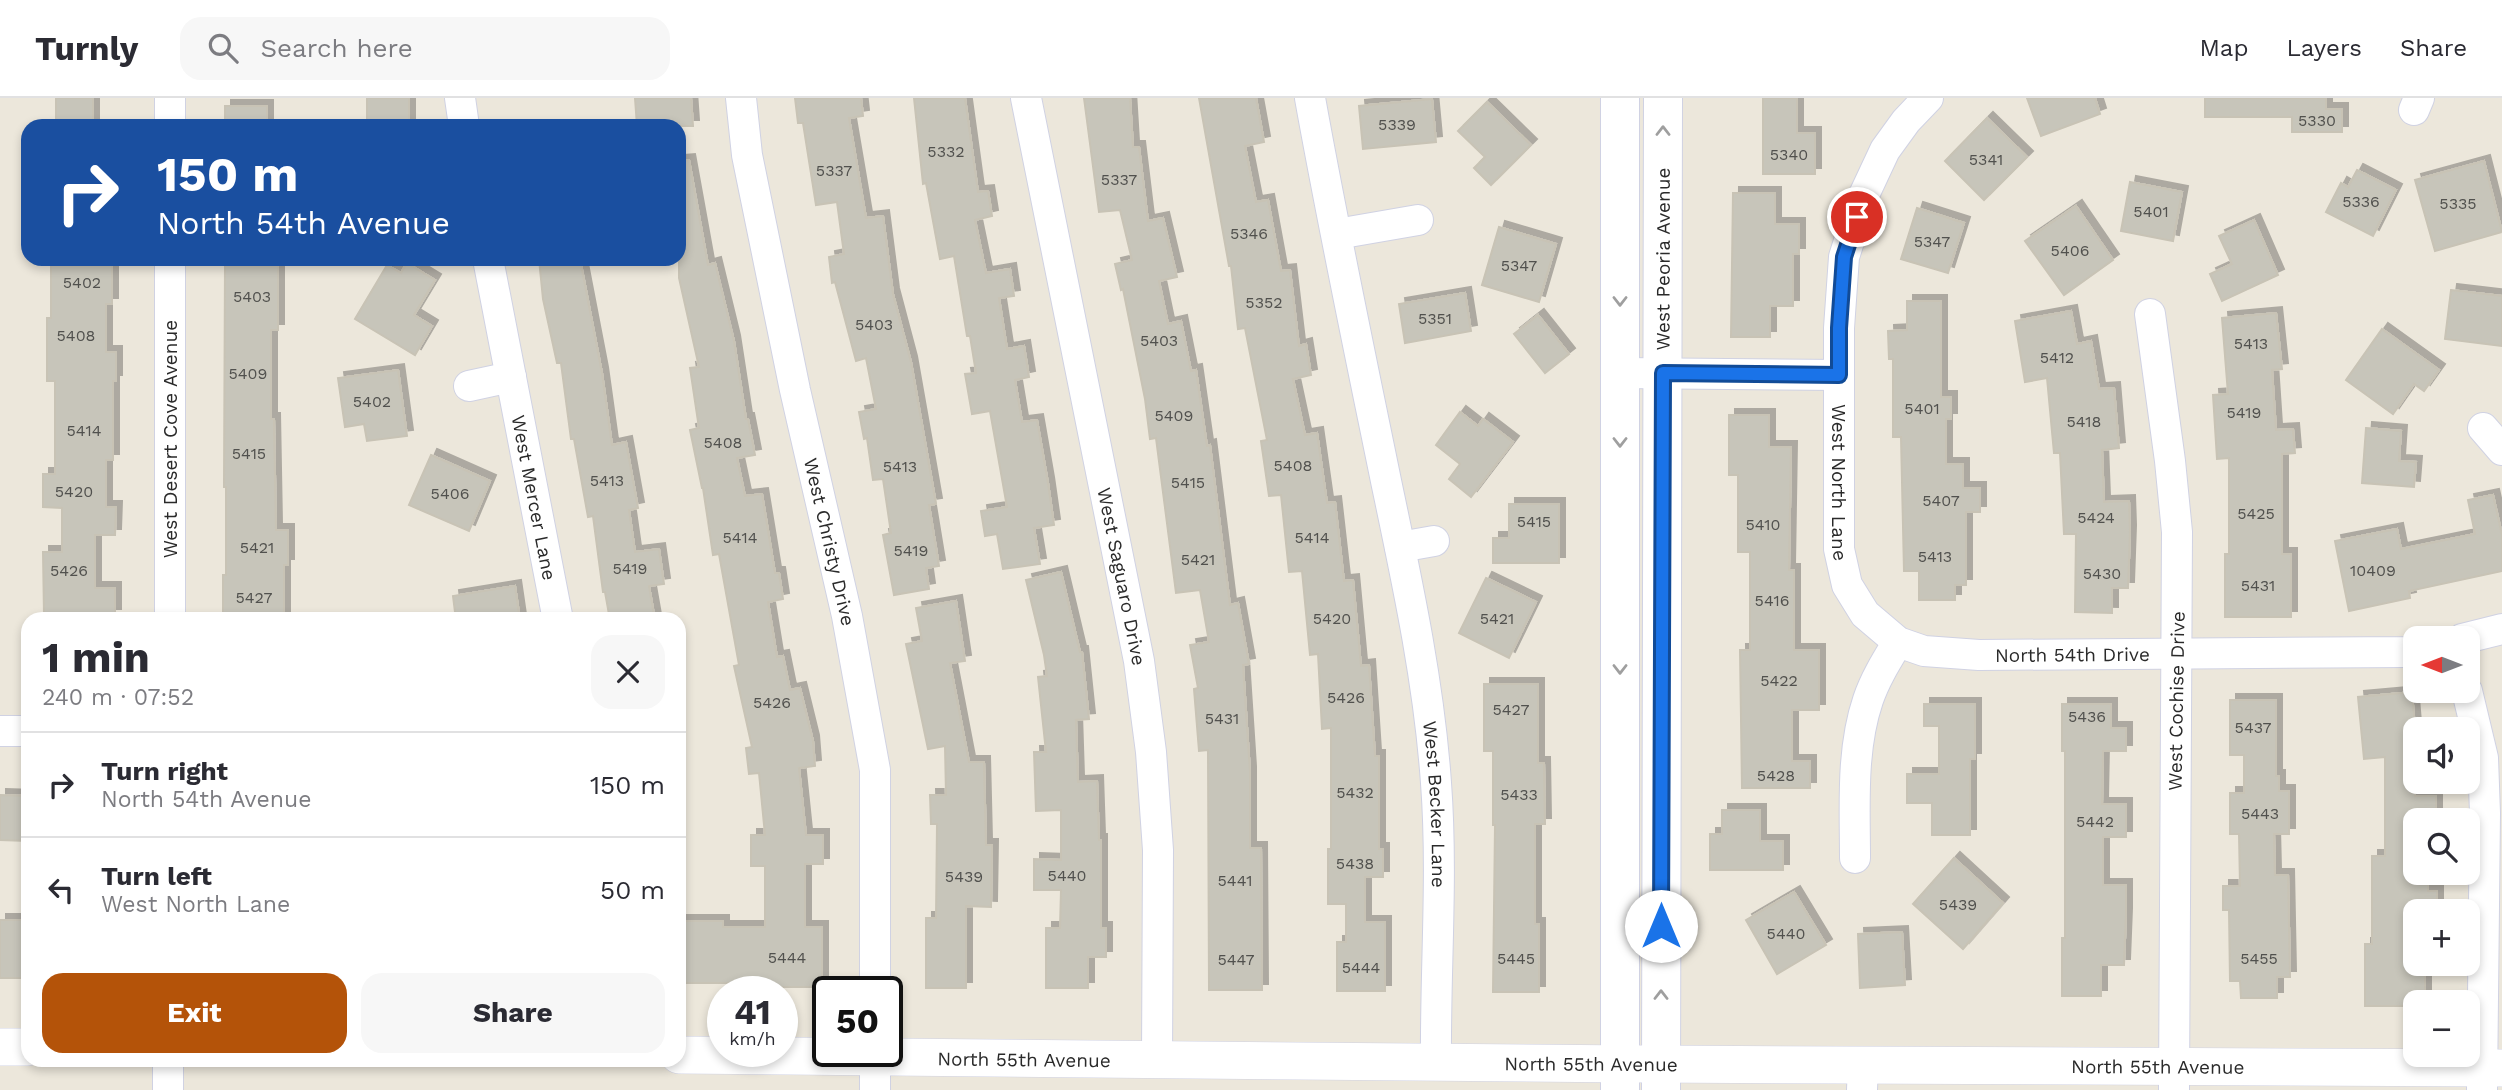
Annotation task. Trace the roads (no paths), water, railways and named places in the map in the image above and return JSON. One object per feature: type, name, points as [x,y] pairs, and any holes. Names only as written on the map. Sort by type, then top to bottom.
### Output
[{"type":"main road","points":[[1620,98],[1620,1077]]},
{"type":"main road","name":"West Peoria Avenue","points":[[1661,1077],[1664,98]]},
{"type":"street","points":[[170,98],[170,119]]},
{"type":"street","points":[[460,98],[463,119]]},
{"type":"street","name":"West Christy Drive","points":[[741,98],[747,155],[795,390],[847,616],[876,770],[876,976]]},
{"type":"street","name":"West Saguaro Drive","points":[[1026,98],[1139,661],[1151,752],[1158,850],[1157,1061]]},
{"type":"street","name":"West Becker Lane","points":[[1310,98],[1418,640],[1436,783],[1436,1063]]},
{"type":"street","name":"West North Lane","points":[[1898,642],[1865,614],[1847,585],[1839,548],[1839,328],[1844,257],[1863,197],[1885,150],[1906,121],[1928,98]]},
{"type":"street","points":[[1337,234],[1418,220]]},
{"type":"street","name":"West Desert Cove Avenue","points":[[170,266],[170,612]]},
{"type":"street","name":"West Mercer Lane","points":[[489,266],[556,612]]},
{"type":"street","name":"West Cochise Drive","points":[[2150,314],[2171,461],[2177,532],[2174,1079]]},
{"type":"street","points":[[1620,373],[1839,375]]},
{"type":"street","points":[[468,386],[511,377]]},
{"type":"street","points":[[1400,547],[1434,541]]},
{"type":"street","points":[[2480,634],[2502,629]]},
{"type":"street","points":[[1855,858],[1858,751],[1867,701],[1898,642]]},
{"type":"street","name":"North 54th Drive","points":[[1898,642],[1924,651],[1979,654],[2403,652]]},
{"type":"street","points":[[2470,704],[2483,758],[2489,1075]]},
{"type":"street","points":[[0,731],[21,731]]},
{"type":"street","points":[[0,1047],[21,1047]]},
{"type":"street","name":"North 55th Avenue","points":[[686,1055],[812,1062]]},
{"type":"street","name":"North 55th Avenue","points":[[903,1066],[1157,1061],[1436,1063],[1620,1077],[2174,1079],[2489,1075]]},
{"type":"street","points":[[167,1090],[168,1067]]}]
